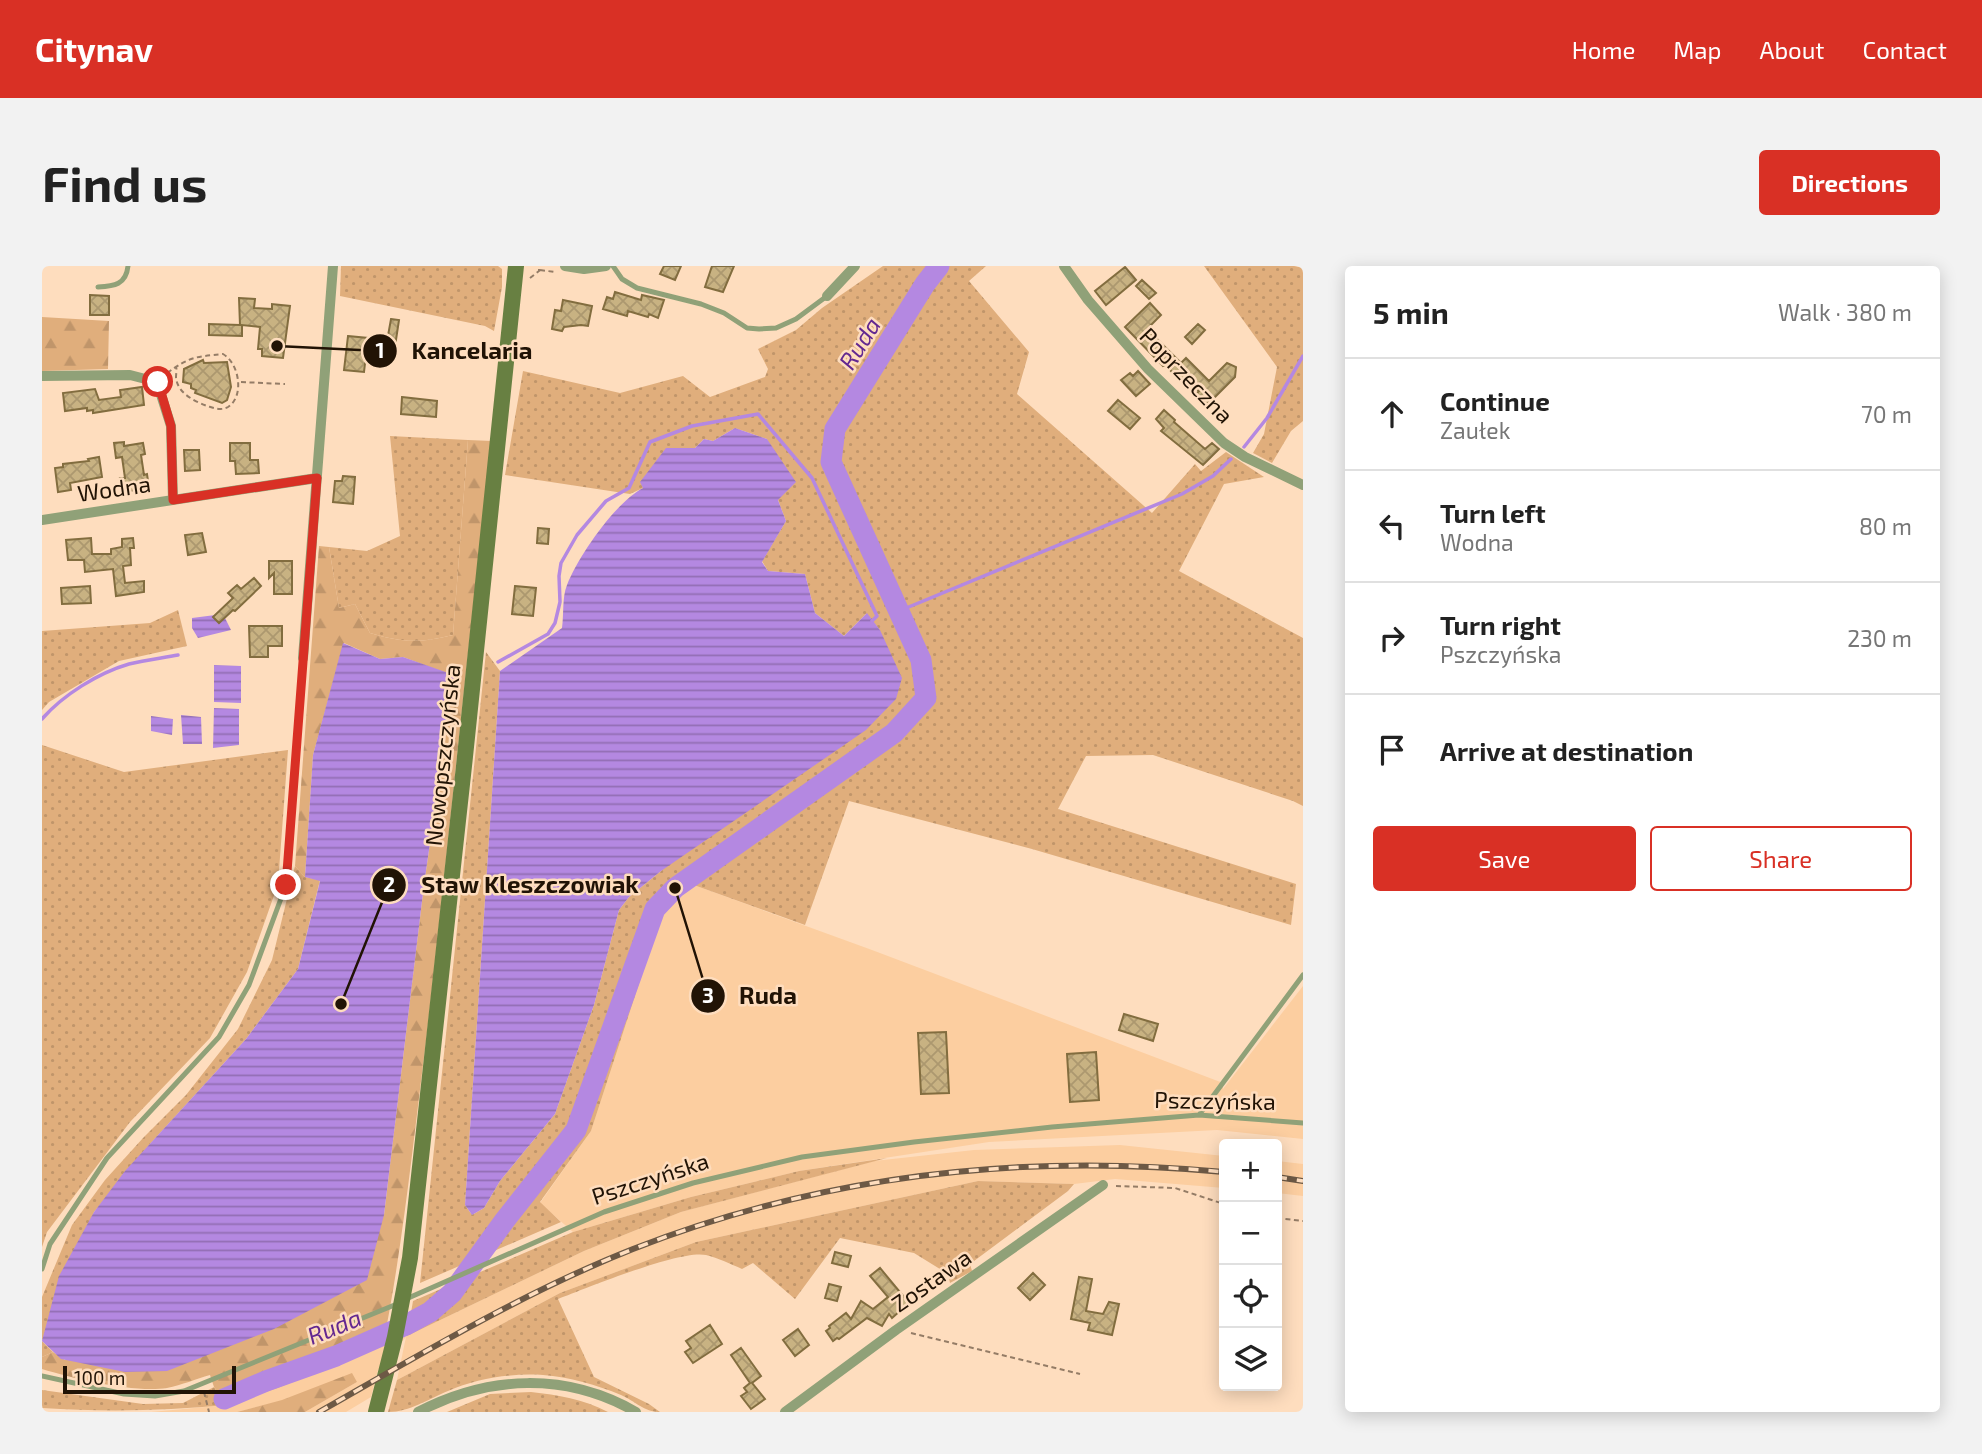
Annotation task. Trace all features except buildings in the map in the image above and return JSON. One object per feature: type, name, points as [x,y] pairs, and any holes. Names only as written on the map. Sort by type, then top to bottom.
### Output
[{"type":"main road","name":"Nowopszczyńska","points":[[376,1412],[395,1337],[410,1258],[516,266]]},
{"type":"street","points":[[303,658],[333,266]]},
{"type":"street","points":[[565,266],[584,269],[606,266]]},
{"type":"street","points":[[827,296],[855,266]]},
{"type":"street","name":"Poprzeczna","points":[[1063,266],[1088,300],[1148,369],[1224,443],[1245,457],[1303,485]]},
{"type":"street","points":[[42,376],[130,375],[158,382],[171,426],[173,500]]},
{"type":"street","name":"Wodna","points":[[42,520],[317,478]]},
{"type":"street","name":"Zostawa","points":[[785,1412],[896,1330],[1103,1185]]},
{"type":"street","points":[[418,1412],[450,1397],[482,1387],[534,1382],[593,1392],[636,1412]]},
{"type":"lane","points":[[98,287],[118,285],[124,280],[128,266]]},
{"type":"lane","points":[[613,266],[622,279],[637,288],[701,304],[724,313],[747,328],[776,328],[796,319],[827,296]]},
{"type":"lane","points":[[42,1269],[50,1244],[107,1158],[219,1037],[249,985],[286,885],[303,658]]},
{"type":"lane","points":[[1199,1115],[1303,975]]},
{"type":"lane","name":"Pszczyńska","points":[[42,1376],[124,1394],[155,1396],[184,1391],[388,1308],[604,1212],[693,1183],[802,1157],[969,1136],[1199,1115],[1303,1123]]},
{"type":"path","points":[[167,373],[176,366],[188,358],[223,354],[232,361],[240,382],[234,401],[228,408],[218,410],[190,400],[176,379],[176,366]]},
{"type":"path","points":[[232,361],[236,358]]},
{"type":"path","points":[[240,382],[285,384]]},
{"type":"path","points":[[1103,1185],[1175,1188],[1219,1202]]},
{"type":"path","points":[[1282,1219],[1303,1222]]},
{"type":"path","points":[[896,1330],[1080,1374]]},
{"type":"path","points":[[202,1384],[209,1412]]},
{"type":"shaded area","points":[[735,428],[767,439],[796,482],[778,500],[786,521],[762,562],[768,571],[805,574],[815,613],[844,636],[867,613],[880,630],[902,678],[896,699],[866,730],[661,871],[629,897],[619,910],[594,1005],[555,1114],[500,1181],[484,1208],[472,1215],[465,1205],[500,671],[562,628],[565,590],[580,559],[610,517],[643,488],[640,482],[666,448],[695,448],[704,439],[713,441]]},
{"type":"shaded area","points":[[223,614],[231,630],[198,638],[192,628],[192,618]]},
{"type":"shaded area","points":[[343,643],[380,659],[403,657],[454,675],[424,885],[384,1215],[367,1280],[274,1329],[167,1371],[125,1372],[61,1359],[42,1341],[59,1276],[94,1212],[125,1171],[246,1039],[298,969],[320,881],[305,877],[313,755]]},
{"type":"shaded area","points":[[214,665],[241,666],[241,703],[214,702]]},
{"type":"shaded area","points":[[214,708],[239,709],[239,745],[213,748]]},
{"type":"shaded area","points":[[181,715],[201,717],[202,744],[183,744]]},
{"type":"shaded area","points":[[151,716],[173,719],[172,735],[151,731]]},
{"type":"shaded area","points":[[691,884],[1223,1083],[1223,1089],[1303,986],[1303,1139],[1217,1130],[989,1142],[799,1171],[691,1197],[573,1232],[540,1203],[591,1131],[663,910]]},
{"type":"shaded area","points":[[1120,1145],[1219,1155],[1219,1188],[1115,1179],[1074,1184],[978,1181],[696,1242],[560,1293],[397,1380],[406,1337],[378,1370],[371,1397],[346,1412],[305,1412],[357,1382],[237,1412],[151,1412],[227,1405],[278,1388],[407,1336],[584,1251],[681,1212],[874,1161],[974,1150]]},
{"type":"shaded area","points":[[1282,1162],[1303,1164],[1303,1196],[1282,1194]]},
{"type":"green space","points":[[341,266],[498,266],[502,269],[502,287],[494,331],[485,326],[340,296]]},
{"type":"green space","points":[[883,266],[986,266],[969,281],[1029,352],[1017,394],[1152,513],[1195,464],[1201,471],[1226,452],[1264,477],[1224,484],[1179,571],[1303,638],[1303,806],[1153,755],[1086,756],[1058,809],[1296,884],[1291,925],[1032,849],[849,801],[805,925],[691,884],[663,910],[591,1131],[540,1202],[561,1222],[420,1283],[486,652],[500,671],[465,1205],[472,1215],[484,1208],[500,1181],[555,1114],[594,1005],[619,910],[629,897],[661,871],[880,630],[866,614],[844,636],[815,613],[805,574],[768,571],[762,561],[786,521],[778,500],[767,439],[735,428],[713,441],[704,439],[695,448],[667,448],[643,488],[630,494],[505,475],[523,371],[620,393],[683,376],[710,397],[765,377],[768,369],[758,349],[796,330],[822,308]]},
{"type":"green space","points":[[1204,266],[1303,268],[1303,421],[1291,431],[1272,463],[1253,453],[1264,434],[1277,367]]},
{"type":"green space","points":[[42,317],[109,321],[108,369],[42,371]]},
{"type":"green space","points":[[390,436],[468,440],[453,635],[412,641],[382,636],[370,633],[355,604],[339,608],[329,547],[367,551],[400,536]]},
{"type":"green space","points":[[468,440],[492,441],[426,1041],[402,1232],[383,1345],[278,1388],[227,1405],[214,1387],[210,1375],[167,1388],[138,1389],[87,1381],[42,1369],[42,1357],[53,1352],[65,1360],[384,1215],[424,885],[454,676],[403,657],[380,659],[344,643],[313,755],[305,877],[295,866],[319,546],[329,547],[339,608],[355,604],[370,633],[412,641],[453,635]]},
{"type":"green space","points":[[178,610],[187,646],[119,661],[49,702],[42,710],[42,631],[150,623]]},
{"type":"green space","points":[[42,745],[124,772],[288,750],[278,884],[247,972],[210,1038],[130,1122],[47,1232],[42,1247]]},
{"type":"green space","points":[[295,866],[305,877],[320,880],[298,969],[246,1039],[149,1145],[94,1212],[42,1341],[42,1297],[72,1225],[105,1180],[186,1095],[238,1029],[272,960]]},
{"type":"green space","points":[[887,1158],[681,1212],[584,1251],[407,1336],[413,1301],[573,1232],[691,1197],[799,1171]]},
{"type":"green space","points":[[978,1181],[1074,1184],[970,1264],[972,1271],[950,1283],[948,1274],[914,1253],[840,1238],[795,1299],[753,1263],[742,1269],[711,1256],[694,1255],[656,1263],[558,1299],[594,1377],[660,1412],[649,1410],[621,1395],[593,1385],[563,1378],[531,1375],[495,1377],[471,1383],[411,1407],[388,1412],[397,1380],[560,1293],[696,1242]]},
{"type":"green space","points":[[42,1341],[53,1352],[42,1357]]},
{"type":"green space","points":[[352,1373],[357,1382],[305,1412],[237,1412],[282,1400]]},
{"type":"green space","points":[[214,1387],[227,1405],[134,1410],[42,1408],[42,1390],[143,1404],[183,1403]]},
{"type":"green space","points":[[531,1392],[570,1398],[608,1412],[447,1412],[490,1394]]},
{"type":"waterway","name":"Ruda","points":[[224,1399],[336,1356],[406,1325],[430,1312],[452,1293],[576,1130],[655,909],[675,888],[894,733],[926,698],[921,660],[831,462],[835,429],[925,284],[939,266]]},
{"type":"waterway","points":[[1244,447],[1267,418],[1303,356]]},
{"type":"waterway","points":[[498,662],[548,634],[555,623],[560,602],[561,563],[577,535],[606,501],[629,488],[650,442],[692,426],[758,414],[812,478],[877,616],[872,621]]},
{"type":"waterway","points":[[899,611],[1182,494],[1213,476],[1231,459]]},
{"type":"waterway","points":[[42,719],[71,693],[105,673],[129,664],[178,655]]},
{"type":"railway","points":[[319,1412],[473,1325],[552,1284],[633,1249],[704,1224],[777,1203],[850,1187],[999,1169],[1073,1166],[1219,1172]]},
{"type":"railway","points":[[1282,1178],[1303,1181]]},
{"type":"place","name":"Kancelaria","points":[[277,346]]},
{"type":"place","name":"Ruda","points":[[675,888]]},
{"type":"place","name":"Staw Kleszczowiak","points":[[341,1004]]},
{"type":"route","points":[[158,382],[171,426],[173,500],[317,478],[286,885]]}]
